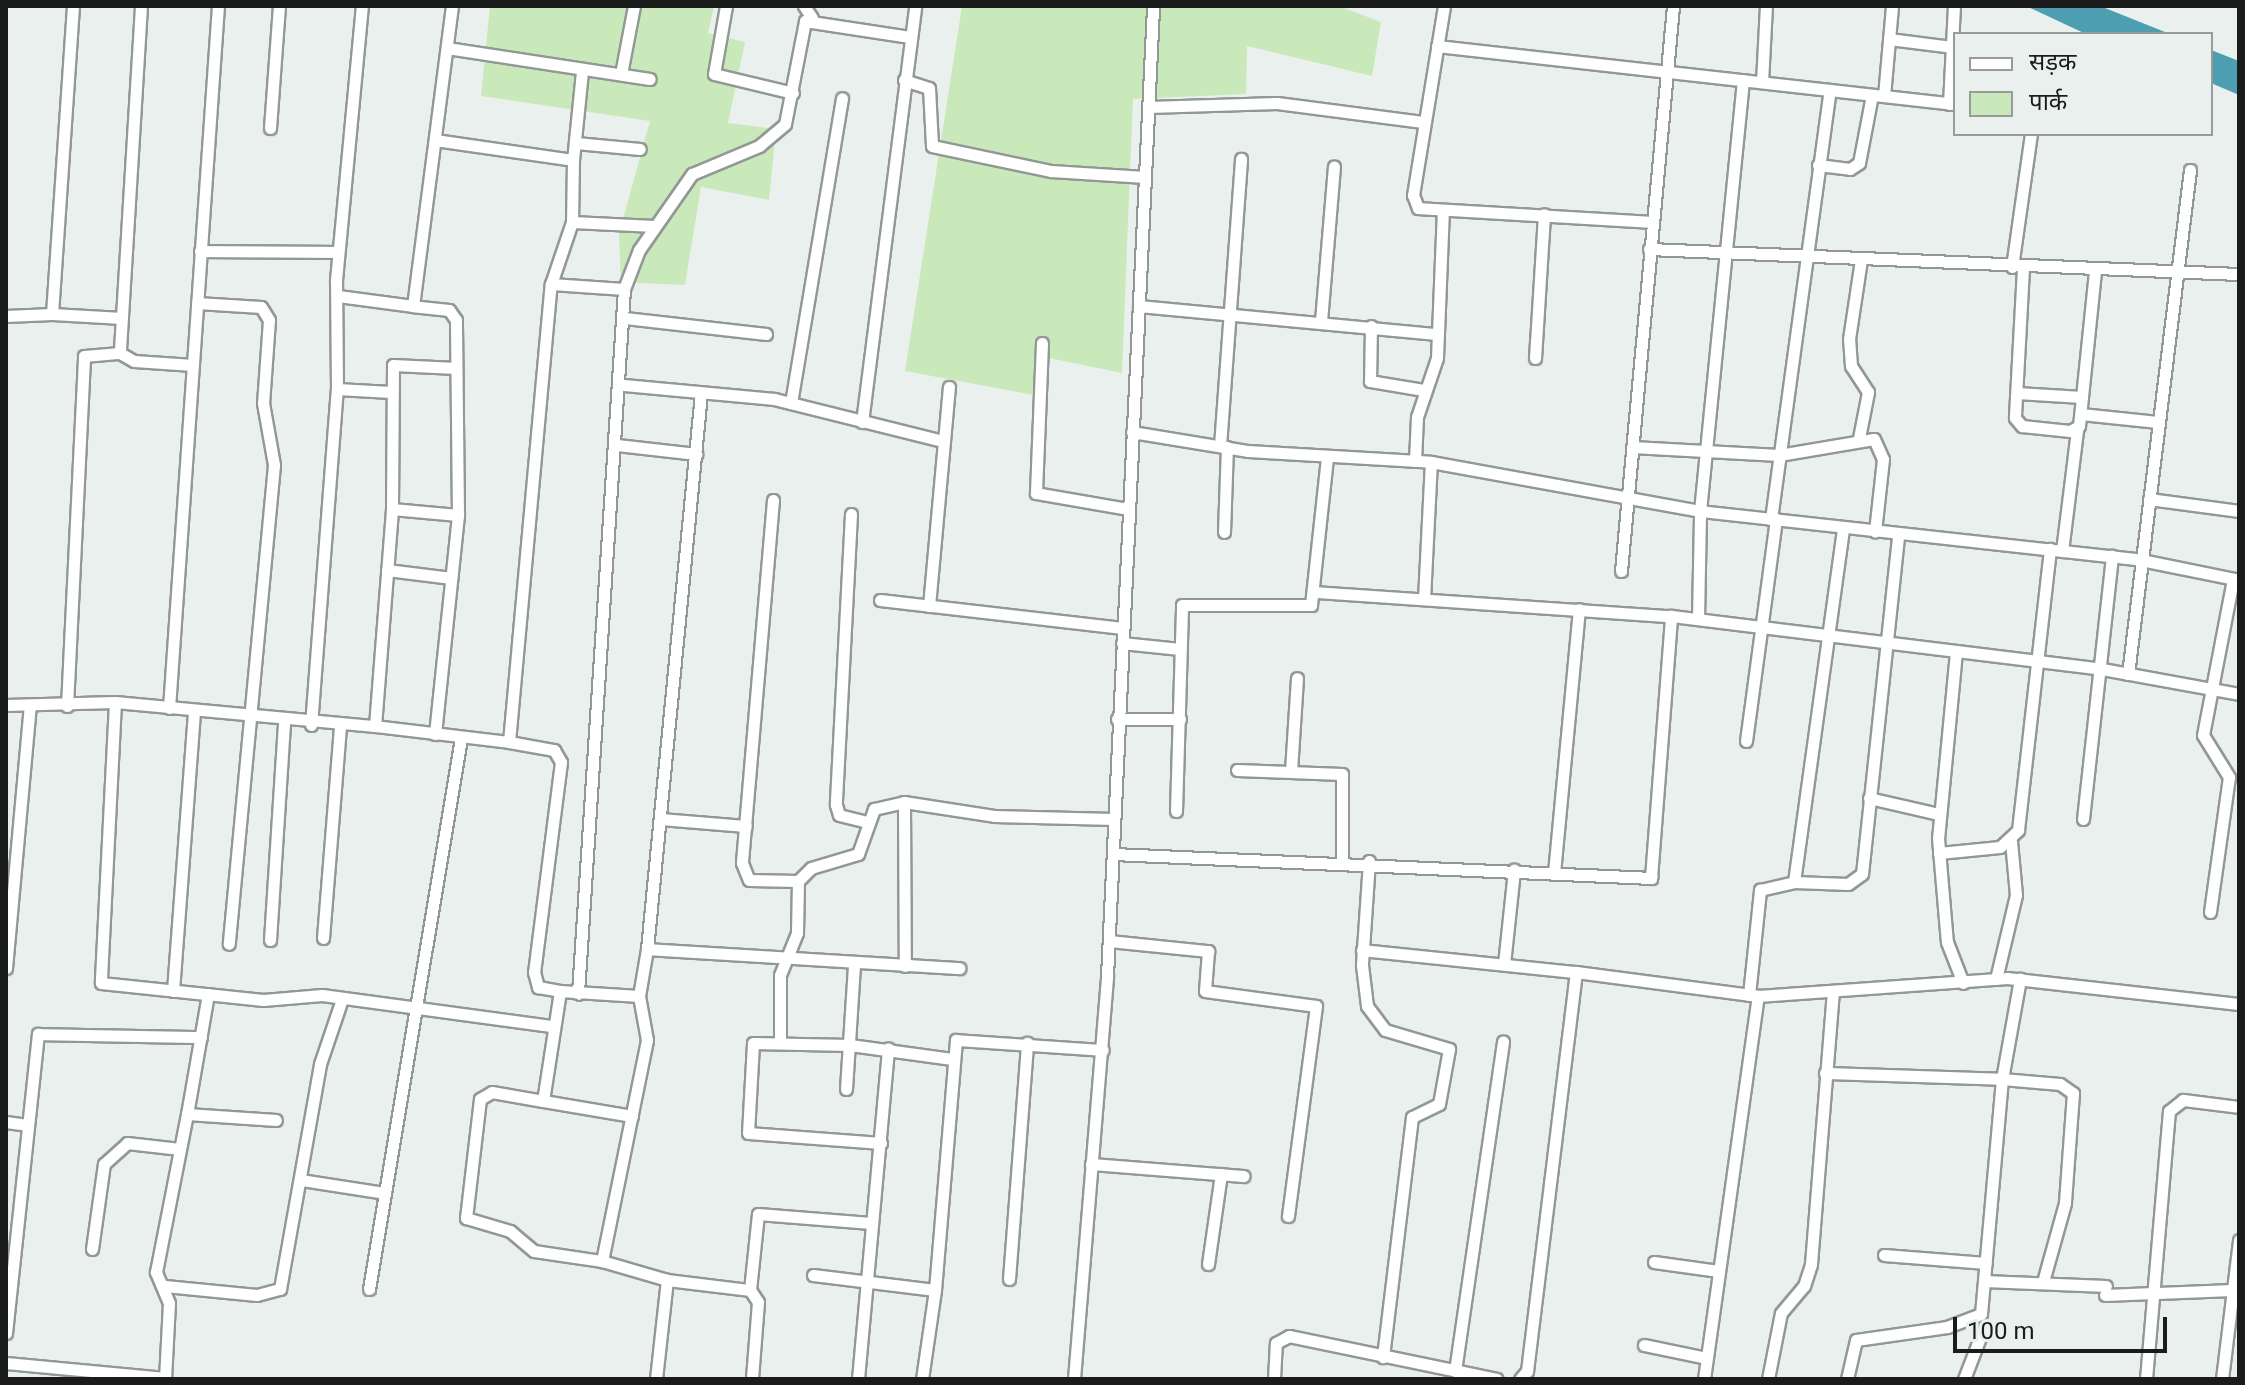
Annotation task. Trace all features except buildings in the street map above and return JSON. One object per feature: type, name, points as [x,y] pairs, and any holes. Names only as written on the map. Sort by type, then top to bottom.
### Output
[{"type":"street","points":[[52,314],[73,6]]},
{"type":"street","points":[[120,353],[141,6]]},
{"type":"street","points":[[169,708],[218,6]]},
{"type":"street","points":[[270,128],[279,6]]},
{"type":"street","points":[[311,725],[337,389],[338,252],[362,6]]},
{"type":"street","points":[[413,306],[452,6]]},
{"type":"street","points":[[621,74],[634,6]]},
{"type":"street","points":[[726,6],[714,74],[793,93]]},
{"type":"street","points":[[804,6],[812,18],[910,37]]},
{"type":"street","points":[[862,422],[915,6]]},
{"type":"street","points":[[1074,1379],[1103,1050],[1153,6]]},
{"type":"street","points":[[1444,6],[1423,122],[1413,202],[1443,210],[1652,222]]},
{"type":"street","points":[[1621,571],[1673,6]]},
{"type":"street","points":[[1762,82],[1766,6]]},
{"type":"street","points":[[1818,165],[1850,169],[1859,163],[1878,95],[1892,6]]},
{"type":"street","points":[[1437,46],[1952,104],[1954,6]]},
{"type":"street","points":[[578,993],[617,445],[624,385],[624,289],[654,226],[700,167],[775,137],[793,93],[802,27],[812,18]]},
{"type":"street","points":[[1889,39],[1952,47]]},
{"type":"street","points":[[447,48],[650,79]]},
{"type":"street","points":[[509,742],[551,284],[572,222],[573,160],[582,71]]},
{"type":"street","points":[[904,80],[929,88],[932,146],[1051,171],[1145,177]]},
{"type":"street","points":[[1698,619],[1700,511],[1743,80]]},
{"type":"street","points":[[1746,741],[1804,257],[1830,90]]},
{"type":"street","points":[[791,403],[842,98]]},
{"type":"street","points":[[1148,107],[1277,103],[1423,122]]},
{"type":"street","points":[[2031,136],[2018,267],[2015,418],[2022,426],[2077,430]]},
{"type":"street","points":[[435,140],[573,160]]},
{"type":"street","points":[[576,143],[640,149]]},
{"type":"street","points":[[1224,532],[1223,447],[1241,159]]},
{"type":"street","points":[[1321,321],[1334,167]]},
{"type":"street","points":[[2128,674],[2190,170]]},
{"type":"street","points":[[1415,461],[1424,390],[1435,369],[1434,334],[1443,210]]},
{"type":"street","points":[[1535,358],[1544,214]]},
{"type":"street","points":[[572,222],[654,226]]},
{"type":"street","points":[[1649,249],[2095,271],[2239,274]]},
{"type":"street","points":[[200,251],[338,252]]},
{"type":"street","points":[[1859,438],[1868,392],[1851,366],[1849,339],[1861,260]]},
{"type":"street","points":[[1996,979],[2016,895],[2011,841],[2023,806],[2056,550],[2081,414],[2095,271]]},
{"type":"street","points":[[551,284],[624,289]]},
{"type":"street","points":[[338,296],[454,313],[458,515],[435,734]]},
{"type":"street","points":[[197,303],[261,307],[269,320],[263,403],[274,465],[246,714],[229,944]]},
{"type":"street","points":[[1139,306],[1434,334]]},
{"type":"street","points":[[6,316],[52,314],[122,318]]},
{"type":"street","points":[[625,318],[766,334]]},
{"type":"street","points":[[1371,326],[1370,381],[1424,390]]},
{"type":"street","points":[[1042,343],[1036,493],[1128,509]]},
{"type":"street","points":[[67,706],[84,356],[120,353],[134,361],[193,365]]},
{"type":"street","points":[[375,726],[392,509],[391,392],[396,362],[456,368]]},
{"type":"street","points":[[624,385],[791,403],[942,441]]},
{"type":"street","points":[[929,606],[949,387]]},
{"type":"street","points":[[337,389],[391,392]]},
{"type":"street","points":[[602,1261],[647,1040],[639,996],[647,949],[701,393]]},
{"type":"street","points":[[2017,393],[2082,397]]},
{"type":"street","points":[[2081,414],[2158,422]]},
{"type":"street","points":[[1132,432],[1223,447],[1327,458],[1431,462],[1700,511],[2112,556],[2236,580],[2203,743],[2234,778],[2210,912]]},
{"type":"street","points":[[1632,447],[1705,455],[1779,455],[1859,438],[1874,439],[1883,459],[1875,532]]},
{"type":"street","points":[[617,445],[696,454]]},
{"type":"street","points":[[1176,811],[1182,605],[1295,610],[1311,605],[1315,592],[1327,458]]},
{"type":"street","points":[[1424,599],[1431,462]]},
{"type":"street","points":[[2149,499],[2239,511]]},
{"type":"street","points":[[773,500],[742,863],[749,880],[798,881]]},
{"type":"street","points":[[392,509],[458,515]]},
{"type":"street","points":[[851,514],[836,805],[839,815],[867,822]]},
{"type":"street","points":[[1794,882],[1843,528]]},
{"type":"street","points":[[1704,1379],[1753,995],[1760,890],[1794,882],[1848,884],[1862,874],[1884,643],[1898,535]]},
{"type":"street","points":[[2083,819],[2102,669],[2112,556]]},
{"type":"street","points":[[387,570],[452,578]]},
{"type":"street","points":[[1315,592],[1671,616],[2102,669],[2239,694]]},
{"type":"street","points":[[880,600],[1122,628]]},
{"type":"street","points":[[1554,873],[1579,609]]},
{"type":"street","points":[[1113,854],[1369,861],[1651,878],[1671,616]]},
{"type":"street","points":[[1122,643],[1180,649]]},
{"type":"street","points":[[1956,652],[1939,814],[1939,853],[1947,942],[1963,983]]},
{"type":"street","points":[[1291,771],[1297,678]]},
{"type":"street","points":[[115,702],[98,978],[173,991],[342,999],[551,1026]]},
{"type":"street","points":[[6,705],[67,706],[115,702],[246,714],[311,725],[375,726],[554,750],[561,762],[534,972],[538,987],[578,993],[639,996]]},
{"type":"street","points":[[6,967],[30,705]]},
{"type":"street","points":[[173,991],[194,711]]},
{"type":"street","points":[[1117,719],[1180,719]]},
{"type":"street","points":[[270,940],[284,721]]},
{"type":"street","points":[[323,938],[340,727]]},
{"type":"street","points":[[369,1289],[461,738]]},
{"type":"street","points":[[1237,770],[1291,771],[1346,778],[1342,860]]},
{"type":"street","points":[[1869,798],[1939,814]]},
{"type":"street","points":[[904,802],[905,966]]},
{"type":"street","points":[[780,1040],[782,960],[797,933],[798,881],[805,870],[858,854],[874,809],[904,802],[982,816],[1114,819]]},
{"type":"street","points":[[660,819],[746,826]]},
{"type":"street","points":[[1939,853],[2011,841]]},
{"type":"street","points":[[1369,861],[1362,950],[1363,992],[1375,1020],[1385,1030],[1449,1049],[1439,1104],[1412,1117],[1383,1357]]},
{"type":"street","points":[[1504,964],[1514,870]]},
{"type":"street","points":[[1109,941],[1208,951],[1205,991],[1316,1006],[1288,1216]]},
{"type":"street","points":[[647,949],[782,960],[959,968]]},
{"type":"street","points":[[1362,950],[1576,972],[1753,995],[2020,979],[2239,1004]]},
{"type":"street","points":[[846,1089],[854,964]]},
{"type":"street","points":[[1520,1379],[1527,1371],[1576,972]]},
{"type":"street","points":[[1847,1379],[1856,1340],[1975,1320],[1984,1281],[2002,1079],[2020,979]]},
{"type":"street","points":[[543,1101],[551,1026],[560,991]]},
{"type":"street","points":[[1768,1379],[1781,1313],[1809,1277],[1833,992]]},
{"type":"street","points":[[6,1363],[165,1378],[165,1286],[156,1272],[208,994]]},
{"type":"street","points":[[165,1286],[257,1295],[280,1289],[320,1064],[342,999]]},
{"type":"street","points":[[6,1333],[8,1284],[38,1034],[201,1037]]},
{"type":"street","points":[[922,1379],[935,1290],[952,1059],[960,1039],[1103,1050]]},
{"type":"street","points":[[881,1143],[748,1133],[750,1047],[780,1040],[888,1048],[952,1059]]},
{"type":"street","points":[[1455,1371],[1503,1041]]},
{"type":"street","points":[[1009,1279],[1027,1043]]},
{"type":"street","points":[[858,1379],[888,1048]]},
{"type":"street","points":[[1825,1073],[2002,1079],[2060,1084],[2073,1093],[2065,1203],[2043,1282]]},
{"type":"street","points":[[632,1116],[492,1092],[480,1099],[466,1218],[510,1231],[534,1251],[602,1261],[667,1280],[750,1290]]},
{"type":"street","points":[[2146,1379],[2150,1291],[2169,1111],[2183,1100],[2239,1107]]},
{"type":"street","points":[[187,1114],[276,1120]]},
{"type":"street","points":[[6,1122],[27,1125]]},
{"type":"street","points":[[92,1249],[104,1164],[127,1143],[180,1149]]},
{"type":"street","points":[[1091,1164],[1244,1176]]},
{"type":"street","points":[[1208,1264],[1221,1174]]},
{"type":"street","points":[[301,1180],[385,1193]]},
{"type":"street","points":[[752,1379],[758,1302],[750,1290],[758,1214],[871,1223]]},
{"type":"street","points":[[2222,1379],[2234,1312],[2232,1290],[2239,1240]]},
{"type":"street","points":[[1884,1255],[1986,1263]]},
{"type":"street","points":[[1654,1262],[1718,1271]]},
{"type":"street","points":[[813,1275],[935,1290]]},
{"type":"street","points":[[656,1379],[667,1280]]},
{"type":"street","points":[[1984,1281],[2043,1282],[2147,1298],[2150,1291]]},
{"type":"street","points":[[2150,1291],[2232,1290]]},
{"type":"street","points":[[1964,1379],[1984,1327]]},
{"type":"street","points":[[1274,1379],[1282,1337],[1497,1379]]},
{"type":"street","points":[[1644,1345],[1707,1358]]},
{"type":"street","points":[[75,1369],[111,1379]]},
{"type":"green space","points":[[490,6],[714,6],[708,33],[745,42],[728,123],[776,129],[769,200],[701,187],[685,285],[621,282],[619,234],[650,121],[481,96]]},
{"type":"green space","points":[[962,6],[1339,6],[1381,22],[1372,76],[1247,46],[1246,94],[1133,99],[1122,373],[1035,355],[1034,395],[905,371]]},
{"type":"water","points":[[2026,6],[2100,6],[2165,32],[2082,32]]},
{"type":"water","points":[[2213,51],[2239,61],[2239,95],[2213,84]]}]
